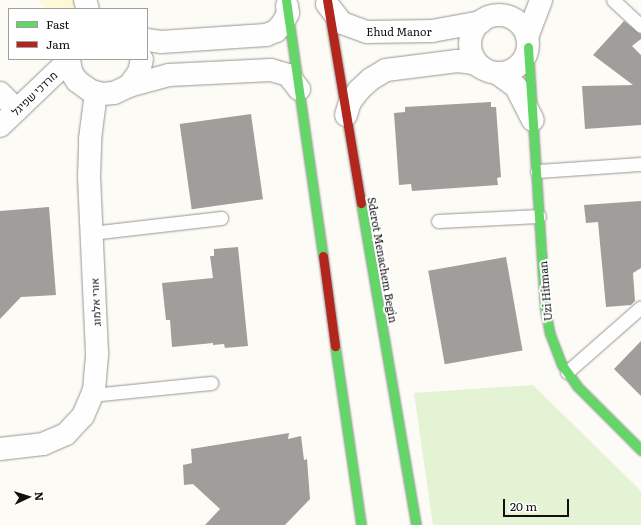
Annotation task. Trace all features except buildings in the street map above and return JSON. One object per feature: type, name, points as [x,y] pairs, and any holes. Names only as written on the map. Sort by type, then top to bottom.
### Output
[{"type":"street","name":"Ehud Manor","points":[[327,2],[342,23],[367,32],[432,31],[487,19],[529,0]]},
{"type":"street","points":[[346,115],[359,90],[371,79],[386,70],[457,61],[473,63],[490,71],[506,72],[518,66],[524,60],[541,0]]},
{"type":"street","name":"Sderot Menachem Begin","points":[[327,2],[416,525]]},
{"type":"street","points":[[148,40],[161,42],[266,36],[280,27],[288,13],[286,3]]},
{"type":"street","points":[[286,3],[361,525]]},
{"type":"street","points":[[490,71],[474,59],[470,46],[473,32],[487,19],[502,15],[515,19],[521,25],[528,42]]},
{"type":"street","name":"Uzi Hitman","points":[[528,42],[546,317],[555,350],[567,372],[577,386],[641,450]]},
{"type":"street","points":[[69,60],[78,81],[96,93],[114,94],[129,86],[169,75],[271,70],[288,75],[299,89]]},
{"type":"street","name":"מרדכי שפיגל","points":[[0,126],[69,60]]},
{"type":"street","points":[[129,86],[139,72],[142,60]]},
{"type":"street","name":"Uzi Hitman","points":[[490,71],[516,87],[534,123]]},
{"type":"street","points":[[0,93],[17,110]]},
{"type":"street","name":"אורי אלמוג","points":[[0,449],[43,444],[66,434],[83,416],[92,395],[97,353],[91,233],[89,149],[96,93]]},
{"type":"lane","points":[[613,0],[641,26]]},
{"type":"lane","points":[[537,171],[641,164]]},
{"type":"lane","points":[[438,222],[540,216]]},
{"type":"lane","points":[[91,233],[221,218]]},
{"type":"lane","points":[[567,372],[641,307]]},
{"type":"lane","points":[[92,395],[211,383]]},
{"type":"green space","points":[[533,385],[641,491],[641,525],[433,525],[414,393]]},
{"type":"sand","points":[[39,0],[75,0],[76,5],[73,8],[47,8]]},
{"type":"traffic: fast","points":[[286,0],[323,256]]},
{"type":"traffic: fast","points":[[528,47],[545,309],[550,334],[562,365],[577,386],[641,450]]},
{"type":"traffic: fast","points":[[361,203],[416,525]]},
{"type":"traffic: fast","points":[[335,346],[361,525]]},
{"type":"traffic: jam","points":[[327,0],[361,203]]},
{"type":"traffic: jam","points":[[323,256],[335,346]]}]
